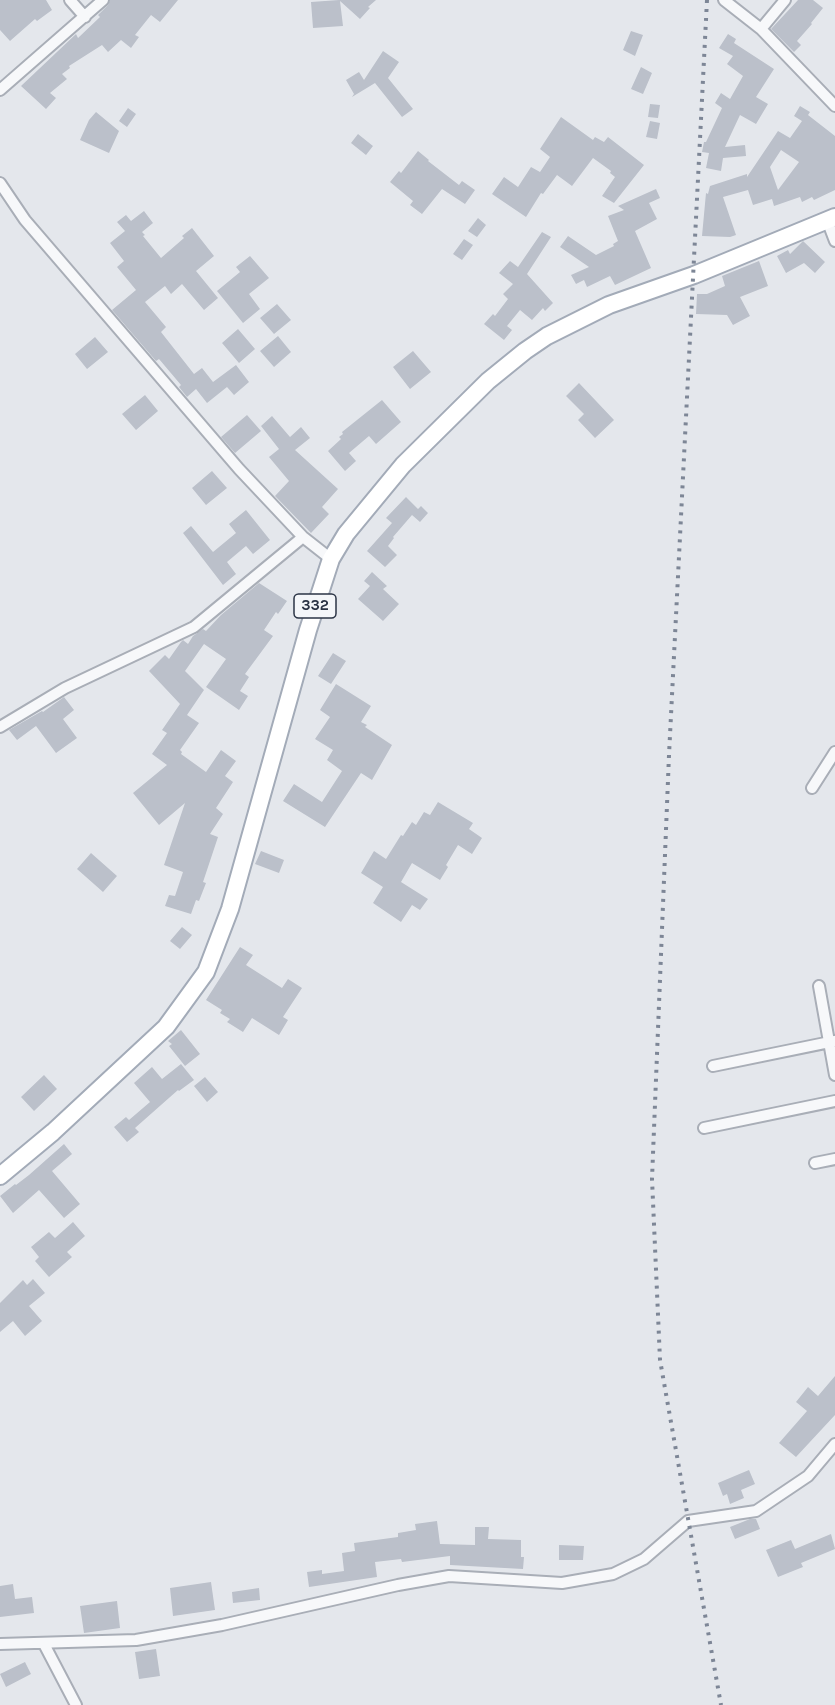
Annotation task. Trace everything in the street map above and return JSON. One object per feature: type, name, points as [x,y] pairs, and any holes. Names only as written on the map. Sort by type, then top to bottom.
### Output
[{"type":"main road","name":"332","points":[[0,1176],[54,1132],[166,1027],[206,972],[230,909],[311,619],[331,559],[346,534],[403,465],[488,381],[525,351],[548,336],[609,305],[694,275],[831,219]]},
{"type":"street","points":[[70,0],[85,17]]},
{"type":"street","points":[[0,90],[103,0]]},
{"type":"street","points":[[724,0],[760,29],[835,106]]},
{"type":"street","points":[[760,29],[785,0]]},
{"type":"street","points":[[0,183],[32,228],[239,469],[303,537],[331,559]]},
{"type":"street","points":[[831,219],[835,241]]},
{"type":"street","points":[[0,727],[65,688],[194,627],[303,537]]},
{"type":"street","points":[[812,788],[835,752]]},
{"type":"street","points":[[819,986],[832,1042],[835,1075]]},
{"type":"street","points":[[713,1066],[832,1042]]},
{"type":"street","points":[[704,1128],[835,1101]]},
{"type":"street","points":[[815,1163],[835,1159]]},
{"type":"street","points":[[0,1644],[136,1640],[222,1625],[398,1585],[449,1576],[562,1583],[613,1574],[644,1559],[688,1521],[756,1510],[808,1476],[835,1444]]},
{"type":"street","points":[[44,1644],[76,1705]]},
{"type":"building","points":[[0,0],[46,0],[52,10],[37,21],[35,19],[10,41],[0,30]]},
{"type":"building","points":[[110,0],[178,0],[160,22],[151,15],[135,35],[139,37],[131,48],[121,40],[108,52],[102,45],[69,66],[70,68],[62,74],[67,79],[50,93],[56,98],[46,109],[21,86],[76,34],[78,38],[100,17],[98,15]]},
{"type":"building","points":[[339,0],[376,0],[360,19],[340,1],[343,26],[313,28],[311,2]]},
{"type":"building","points":[[798,0],[813,0],[823,8],[797,41],[801,45],[794,52],[771,29]]},
{"type":"building","points":[[631,31],[643,35],[635,56],[623,50]]},
{"type":"building","points":[[728,34],[736,39],[734,43],[774,69],[756,97],[768,104],[756,124],[740,115],[725,147],[745,145],[746,156],[723,158],[721,171],[706,168],[709,153],[702,152],[704,142],[722,108],[715,103],[721,93],[730,99],[743,76],[727,64],[733,56],[719,48]]},
{"type":"building","points":[[383,51],[399,62],[388,78],[413,109],[402,117],[375,83],[352,97],[354,94],[346,80],[359,72],[364,80]]},
{"type":"building","points":[[641,67],[652,73],[643,94],[631,89]]},
{"type":"building","points":[[650,104],[660,105],[658,118],[648,117]]},
{"type":"building","points":[[800,106],[810,112],[808,115],[835,136],[835,190],[814,200],[812,197],[802,202],[800,197],[774,206],[772,199],[753,205],[748,190],[723,197],[736,235],[730,237],[702,236],[706,193],[708,194],[710,186],[747,174],[747,177],[778,131],[790,138],[802,121],[794,116]],"holes":[[[781,150],[799,162],[778,190],[770,167]]]},
{"type":"building","points":[[128,108],[136,114],[127,127],[119,121]]},
{"type":"building","points":[[96,112],[119,131],[109,153],[80,140],[89,120]]},
{"type":"building","points":[[561,117],[593,140],[595,137],[604,142],[608,137],[644,165],[614,203],[602,196],[615,177],[610,173],[611,171],[593,158],[572,186],[557,175],[543,194],[541,193],[526,217],[492,194],[504,177],[518,187],[531,167],[540,172],[550,157],[540,149]]},
{"type":"building","points":[[650,121],[660,123],[657,139],[646,137]]},
{"type":"building","points":[[358,134],[373,146],[366,155],[351,143]]},
{"type":"building","points":[[418,151],[459,185],[462,181],[475,190],[465,204],[442,189],[422,214],[410,205],[413,201],[390,182],[399,171],[401,173]]},
{"type":"building","points":[[656,189],[660,198],[649,203],[657,219],[635,231],[651,268],[615,285],[610,276],[587,287],[584,280],[576,284],[571,275],[589,267],[560,247],[568,236],[596,255],[614,246],[613,244],[618,241],[608,216],[624,210],[618,206]]},
{"type":"building","points":[[144,211],[153,223],[142,232],[145,235],[143,236],[161,258],[192,228],[214,256],[196,271],[218,298],[204,310],[182,284],[171,294],[165,286],[145,302],[166,327],[161,332],[194,374],[202,368],[213,382],[236,365],[249,382],[234,395],[227,387],[207,403],[196,389],[187,397],[179,387],[181,385],[159,359],[156,361],[112,310],[136,290],[117,267],[124,261],[110,243],[125,231],[117,222],[126,215],[131,221]]},
{"type":"building","points":[[478,218],[486,225],[477,237],[468,231]]},
{"type":"building","points":[[542,232],[551,237],[527,274],[553,303],[545,311],[543,308],[532,320],[520,310],[507,326],[512,330],[504,340],[484,324],[493,314],[495,316],[508,299],[503,294],[513,284],[499,273],[510,261],[518,267]]},
{"type":"building","points":[[464,239],[473,245],[462,260],[453,254]]},
{"type":"building","points":[[803,241],[825,262],[815,273],[804,263],[786,273],[777,256],[788,250],[790,254]]},
{"type":"building","points":[[250,256],[269,278],[249,294],[260,309],[243,323],[217,291],[240,272],[236,267]]},
{"type":"building","points":[[759,261],[768,286],[740,297],[750,316],[733,325],[727,315],[696,314],[697,294],[707,294],[725,286],[722,276]]},
{"type":"building","points":[[277,304],[291,320],[274,334],[260,318]]},
{"type":"building","points":[[238,329],[255,349],[239,363],[222,343]]},
{"type":"building","points":[[278,336],[291,352],[274,367],[260,351]]},
{"type":"building","points":[[95,337],[108,352],[87,369],[75,354]]},
{"type":"building","points":[[413,351],[431,372],[410,389],[393,367]]},
{"type":"building","points":[[579,383],[614,420],[595,438],[578,420],[584,414],[566,396]]},
{"type":"building","points":[[145,395],[158,411],[136,430],[122,414]]},
{"type":"building","points":[[382,400],[401,422],[376,444],[369,436],[349,453],[356,461],[345,471],[328,451],[341,439],[339,437],[343,434],[342,432]]},
{"type":"building","points":[[247,415],[261,431],[235,453],[221,437]]},
{"type":"building","points":[[272,416],[290,437],[301,427],[310,438],[295,450],[338,489],[322,507],[329,514],[311,533],[275,496],[289,481],[269,457],[279,449],[261,426]]},
{"type":"building","points":[[212,471],[227,488],[206,505],[192,488]]},
{"type":"building","points":[[406,497],[418,509],[421,506],[428,513],[420,522],[412,515],[393,537],[388,546],[397,555],[385,567],[367,551],[392,523],[386,518]]},
{"type":"building","points":[[246,510],[270,540],[253,554],[246,546],[227,562],[236,574],[223,585],[183,533],[191,526],[213,552],[236,533],[229,524]]},
{"type":"building","points":[[372,572],[387,586],[383,589],[399,604],[383,621],[358,599],[370,586],[364,581]]},
{"type":"building","points":[[259,583],[287,601],[264,630],[273,636],[245,674],[249,677],[240,691],[248,696],[239,710],[206,687],[226,659],[204,644],[185,671],[204,690],[187,715],[199,723],[180,750],[181,754],[206,772],[221,750],[236,761],[225,776],[233,782],[216,808],[223,814],[210,834],[218,837],[203,882],[206,883],[191,914],[165,906],[169,895],[175,896],[183,872],[164,865],[185,803],[159,825],[133,793],[167,765],[152,754],[167,733],[162,730],[180,704],[149,671],[165,655],[169,659],[183,640],[188,644],[193,636],[203,629],[206,631]]},
{"type":"building","points":[[333,653],[346,661],[331,684],[318,676]]},
{"type":"building","points":[[336,684],[371,706],[361,722],[392,745],[372,780],[361,773],[325,827],[283,801],[294,784],[322,802],[342,771],[327,760],[333,750],[315,739],[330,717],[320,710]]},
{"type":"building","points":[[64,697],[74,710],[63,719],[77,738],[56,753],[36,726],[17,740],[9,730],[43,712]]},
{"type":"building","points":[[438,802],[473,823],[469,829],[482,838],[472,854],[458,845],[440,880],[412,863],[401,882],[428,899],[420,910],[412,905],[401,922],[373,903],[383,887],[361,873],[374,851],[386,859],[412,822],[416,825],[424,812],[430,815]]},
{"type":"building","points":[[261,851],[284,860],[279,873],[255,864]]},
{"type":"building","points":[[91,853],[117,876],[103,892],[77,869]]},
{"type":"building","points":[[182,927],[192,935],[180,949],[170,941]]},
{"type":"building","points":[[240,947],[253,955],[246,965],[282,988],[288,979],[302,988],[283,1017],[288,1020],[279,1035],[252,1018],[243,1032],[227,1022],[230,1019],[220,1013],[222,1010],[206,1000]]},
{"type":"building","points":[[181,1030],[200,1054],[185,1066],[169,1046],[172,1044],[168,1041]]},
{"type":"building","points":[[181,1064],[194,1080],[178,1090],[135,1128],[139,1132],[127,1142],[114,1127],[126,1117],[129,1120],[150,1102],[134,1083],[152,1067],[162,1079]]},
{"type":"building","points":[[44,1075],[57,1089],[34,1111],[21,1097]]},
{"type":"building","points":[[205,1077],[218,1092],[207,1102],[194,1086]]},
{"type":"building","points":[[64,1144],[72,1154],[52,1171],[80,1204],[64,1218],[39,1190],[13,1213],[0,1196],[29,1175]]},
{"type":"building","points":[[73,1222],[85,1236],[67,1252],[72,1257],[49,1277],[35,1261],[39,1257],[31,1247],[49,1232],[55,1238]]},
{"type":"building","points":[[33,1279],[45,1293],[29,1306],[42,1321],[25,1336],[13,1321],[0,1332],[0,1303],[23,1280],[27,1285]]},
{"type":"building","points":[[835,1376],[835,1415],[796,1457],[779,1443],[807,1411],[796,1402],[808,1387],[818,1396]]},
{"type":"building","points":[[749,1470],[755,1484],[741,1490],[744,1498],[730,1504],[727,1494],[723,1496],[718,1483]]},
{"type":"building","points":[[756,1519],[760,1529],[735,1539],[730,1527]]},
{"type":"building","points":[[437,1521],[440,1544],[475,1545],[475,1527],[489,1527],[488,1539],[521,1540],[521,1557],[524,1557],[523,1569],[450,1565],[450,1556],[402,1562],[401,1559],[375,1562],[377,1577],[309,1587],[307,1572],[322,1570],[322,1574],[344,1571],[342,1553],[355,1551],[354,1543],[398,1537],[398,1533],[416,1530],[415,1524]]},
{"type":"building","points":[[831,1534],[835,1549],[801,1563],[803,1567],[778,1577],[766,1550],[791,1540],[795,1549]]},
{"type":"building","points":[[559,1545],[584,1546],[583,1560],[559,1560]]},
{"type":"building","points":[[211,1582],[215,1610],[173,1616],[170,1588]]},
{"type":"building","points":[[13,1584],[15,1599],[32,1597],[34,1613],[0,1617],[0,1586]]},
{"type":"building","points":[[259,1588],[260,1600],[233,1603],[232,1592]]},
{"type":"building","points":[[117,1601],[120,1628],[84,1633],[80,1606]]},
{"type":"building","points":[[156,1649],[160,1676],[139,1679],[135,1652]]},
{"type":"building","points":[[25,1662],[31,1674],[6,1687],[0,1674]]},
{"type":"railway","points":[[707,0],[669,755],[652,1179],[660,1360],[721,1705]]}]
